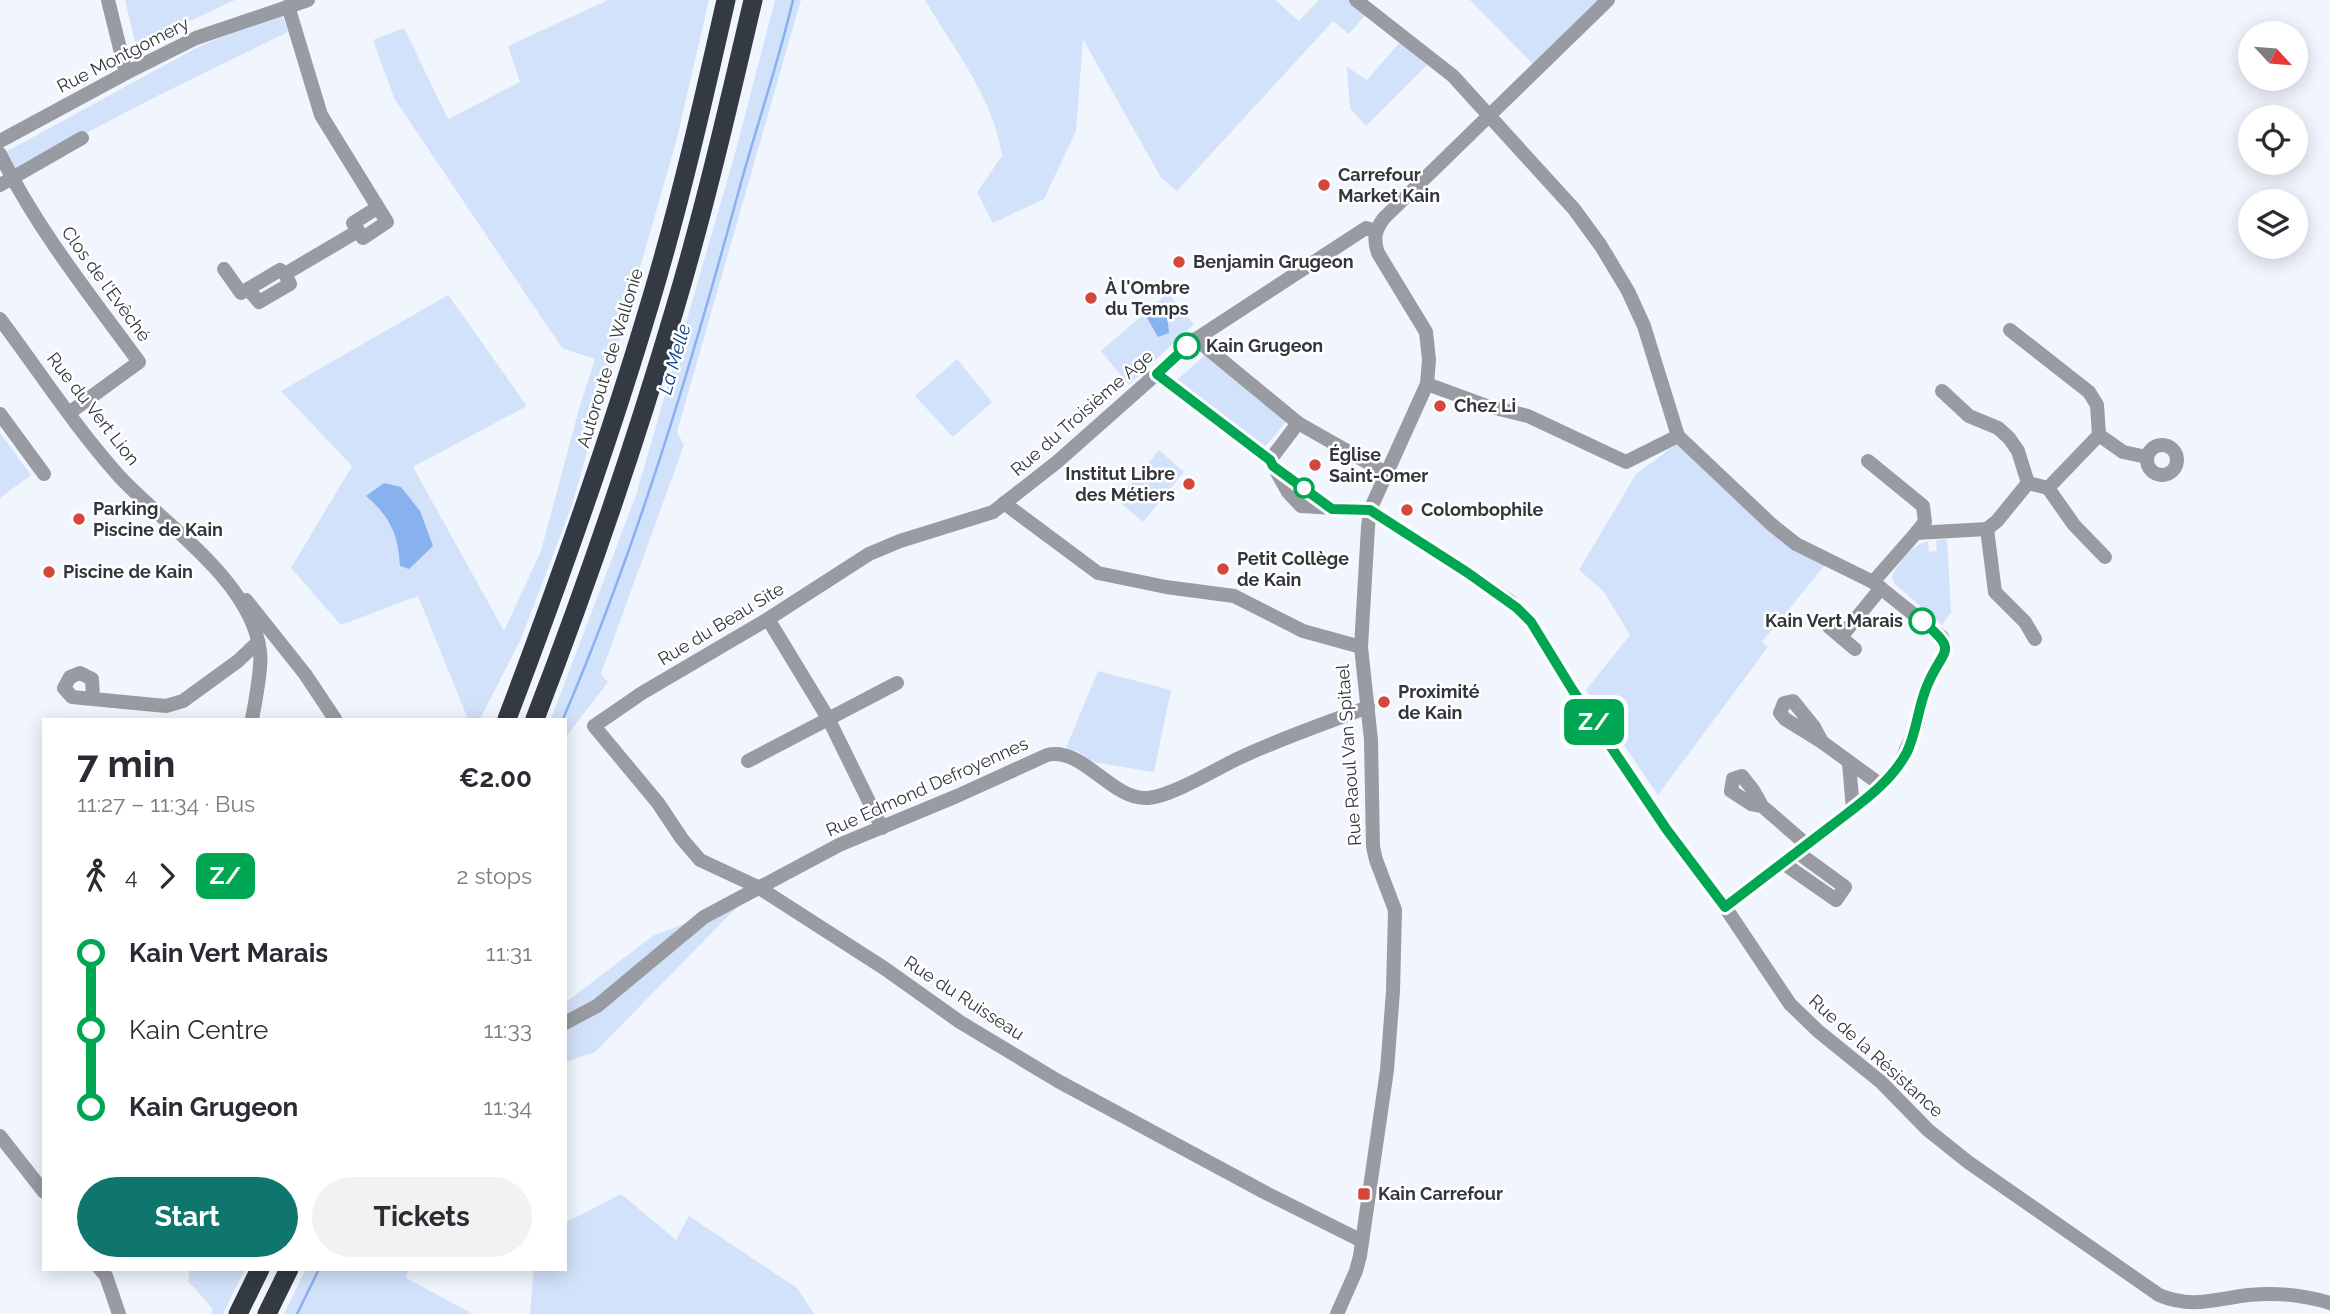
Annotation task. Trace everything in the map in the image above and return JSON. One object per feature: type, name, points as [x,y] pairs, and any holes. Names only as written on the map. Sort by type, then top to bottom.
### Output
[{"type":"highway","name":"Autoroute de Wallonie","points":[[507,718],[599,465],[650,301],[696,132],[726,0]]},
{"type":"highway","points":[[534,718],[567,637],[624,474],[676,307],[721,139],[753,0]]},
{"type":"highway","points":[[238,1314],[259,1271]]},
{"type":"highway","points":[[267,1314],[288,1271]]},
{"type":"street","points":[[108,0],[126,73]]},
{"type":"street","name":"Rue Montgomery","points":[[0,141],[196,38],[308,0]]},
{"type":"street","points":[[1356,0],[1454,76],[1574,209],[1628,291],[1644,326],[1678,436],[1771,524],[1796,544],[1877,584],[1942,637],[1946,647],[1944,655],[1925,688],[1917,725],[1899,765],[1853,809],[1725,907]]},
{"type":"street","points":[[1608,0],[1384,218],[1376,231],[1375,245],[1426,332],[1429,360],[1427,384],[1487,407],[1528,416],[1626,462],[1678,436]]},
{"type":"street","points":[[224,269],[241,293],[248,289],[259,302],[290,284],[285,274],[358,231],[363,238],[387,222],[321,115],[288,6]]},
{"type":"street","points":[[6,182],[82,138]]},
{"type":"street","name":"Clos de l'Evêché","points":[[0,154],[6,182],[139,362],[69,413]]},
{"type":"street","name":"Rue du Troisième Age","points":[[869,554],[900,541],[993,512],[1057,462],[1196,339],[1366,228],[1376,231]]},
{"type":"street","name":"Rue du Vert Lion","points":[[1,324],[87,438],[120,477],[222,575],[234,591]]},
{"type":"street","points":[[2010,330],[2089,392],[2096,405],[2099,435],[2123,452],[2147,457]]},
{"type":"street","points":[[1196,339],[1298,423],[1386,473]]},
{"type":"street","points":[[1157,374],[1272,463],[1288,492],[1301,506],[1370,510]]},
{"type":"street","name":"Rue Raoul Van Spitael","points":[[1337,1314],[1360,1256],[1387,1070],[1393,992],[1395,910],[1373,847],[1373,768],[1361,647],[1370,510],[1427,384]]},
{"type":"street","points":[[1942,391],[1969,416],[1998,428],[2009,438],[2018,451],[2028,483]]},
{"type":"street","points":[[0,414],[44,474]]},
{"type":"street","points":[[1272,463],[1298,423]]},
{"type":"street","points":[[2048,488],[2099,435]]},
{"type":"street","points":[[1841,637],[1877,584],[1925,522],[1923,506],[1868,461]]},
{"type":"street","points":[[2028,483],[2048,488],[2074,525],[2105,557]]},
{"type":"street","points":[[1916,533],[1987,528],[1997,521],[2028,483]]},
{"type":"street","points":[[1004,503],[1098,573],[1166,587],[1234,596],[1303,631],[1361,647]]},
{"type":"street","name":"Rue de la Résistance","points":[[1370,510],[1510,601],[1531,622],[1572,689],[1667,830],[1725,907],[1790,1004],[1818,1031],[1881,1082],[1928,1130],[1968,1162],[2146,1287],[2174,1301],[2189,1303],[2281,1294],[2302,1295],[2330,1303]]},
{"type":"street","points":[[1987,528],[1995,592],[2025,622],[2035,639]]},
{"type":"street","name":"Rue du Beau Site","points":[[594,726],[642,693],[768,619],[869,554]]},
{"type":"street","points":[[234,591],[244,597],[281,643],[334,718]]},
{"type":"street","points":[[234,591],[253,628],[259,647],[251,718]]},
{"type":"street","points":[[768,619],[828,718],[882,828]]},
{"type":"street","points":[[1829,627],[1855,649]]},
{"type":"street","points":[[93,698],[166,706],[183,701],[259,647],[281,643]]},
{"type":"street","points":[[748,761],[897,683]]},
{"type":"street","name":"Rue Edmond Defroyennes","points":[[567,1022],[597,1006],[704,917],[758,887],[839,845],[1052,753],[1076,760],[1130,796],[1150,798],[1185,785],[1239,758],[1368,707]]},
{"type":"street","name":"Rue du Ruisseau","points":[[594,726],[700,860],[758,887],[884,968],[960,1022],[1058,1081],[1266,1193],[1362,1241]]},
{"type":"street","points":[[1822,742],[1881,785]]},
{"type":"street","points":[[1849,763],[1853,809]]},
{"type":"street","points":[[1762,806],[1802,848],[1845,887],[1836,900],[1783,863]]},
{"type":"street","points":[[0,1136],[42,1189]]},
{"type":"street","points":[[102,1271],[106,1276],[119,1314]]},
{"type":"shaded area","points":[[125,0],[235,0],[136,46]]},
{"type":"shaded area","points":[[608,0],[709,0],[676,142],[572,505],[521,639],[481,718],[468,718],[418,596],[341,625],[291,568],[352,466],[281,391],[448,295],[527,406],[413,467],[504,631],[541,551],[595,359],[562,348],[394,98],[373,40],[404,28],[448,119],[520,82],[508,46]]},
{"type":"shaded area","points":[[775,0],[801,0],[677,432],[684,445],[601,674],[608,682],[567,735],[567,718],[551,718],[636,495],[736,150]]},
{"type":"shaded area","points":[[925,0],[1275,0],[1299,21],[1319,0],[1356,0],[1370,10],[1349,34],[1333,21],[1177,191],[1161,178],[1083,39],[1076,131],[1044,199],[993,223],[977,192],[1002,156],[998,135],[982,95]]},
{"type":"shaded area","points":[[1470,0],[1601,0],[1534,65]]},
{"type":"shaded area","points":[[282,13],[288,32],[157,96],[14,171],[4,153],[198,47]]},
{"type":"shaded area","points":[[1400,42],[1427,65],[1366,126],[1350,109],[1347,67],[1367,80]]},
{"type":"shaded area","points":[[1168,293],[1194,324],[1129,385],[1101,351]]},
{"type":"shaded area","points":[[1206,354],[1287,421],[1263,449],[1176,381]]},
{"type":"shaded area","points":[[957,359],[992,402],[953,437],[915,396]]},
{"type":"shaded area","points":[[0,433],[31,475],[0,498]]},
{"type":"shaded area","points":[[1678,443],[1825,565],[1762,642],[1768,647],[1658,795],[1586,690],[1630,635],[1604,592],[1579,570],[1636,474]]},
{"type":"shaded area","points":[[1159,450],[1184,472],[1143,522],[1117,500]]},
{"type":"shaded area","points":[[1947,539],[1951,612],[1942,625],[1894,583],[1892,576],[1911,550],[1928,541],[1929,552],[1937,551],[1936,540]]},
{"type":"shaded area","points":[[1098,671],[1171,690],[1154,772],[1093,762],[1079,752],[1066,748]]},
{"type":"shaded area","points":[[740,904],[595,1052],[567,1061],[567,1001],[654,935]]},
{"type":"shaded area","points":[[621,1194],[676,1240],[689,1216],[797,1288],[814,1314],[530,1314],[534,1271],[567,1271],[567,1222]]},
{"type":"shaded area","points":[[190,1271],[244,1271],[223,1314],[211,1314],[213,1309],[188,1281]]},
{"type":"shaded area","points":[[305,1271],[408,1271],[406,1278],[473,1314],[284,1314]]},
{"type":"water","points":[[1163,302],[1166,306],[1169,333],[1158,337],[1146,316]]},
{"type":"water","points":[[384,483],[401,487],[420,511],[433,546],[409,569],[400,566],[395,535],[387,519],[366,496]]},
{"type":"waterway","name":"La Melle","points":[[563,718],[616,587],[662,452],[793,0]]},
{"type":"waterway","name":"La Melle","points":[[297,1314],[318,1271]]},
{"type":"bus line","name":"Z/","points":[[1187,346],[1157,374],[1223,422],[1270,460],[1273,466],[1332,509],[1370,510],[1510,601],[1531,622],[1572,689],[1667,830],[1725,907],[1872,794],[1899,765],[1917,725],[1925,688],[1946,647],[1942,637],[1922,621]]},
{"type":"place","name":"Carrefour Market Kain","points":[[1324,185]]},
{"type":"place","name":"Benjamin Grugeon","points":[[1179,262]]},
{"type":"place","name":"À l'Ombre du Temps","points":[[1091,298]]},
{"type":"place","name":"Kain Grugeon","points":[[1187,346]]},
{"type":"place","name":"Chez Li","points":[[1440,406]]},
{"type":"place","name":"Église Saint-Omer","points":[[1315,465]]},
{"type":"place","name":"Institut Libre des Métiers","points":[[1189,484]]},
{"type":"place","name":"Colombophile","points":[[1407,510]]},
{"type":"place","name":"Parking Piscine de Kain","points":[[79,519]]},
{"type":"place","name":"Petit Collège de Kain","points":[[1223,569]]},
{"type":"place","name":"Piscine de Kain","points":[[49,572]]},
{"type":"place","name":"Kain Vert Marais","points":[[1922,621]]},
{"type":"place","name":"Proximité de Kain","points":[[1384,702]]},
{"type":"place","name":"Kain Carrefour","points":[[1364,1194]]}]
